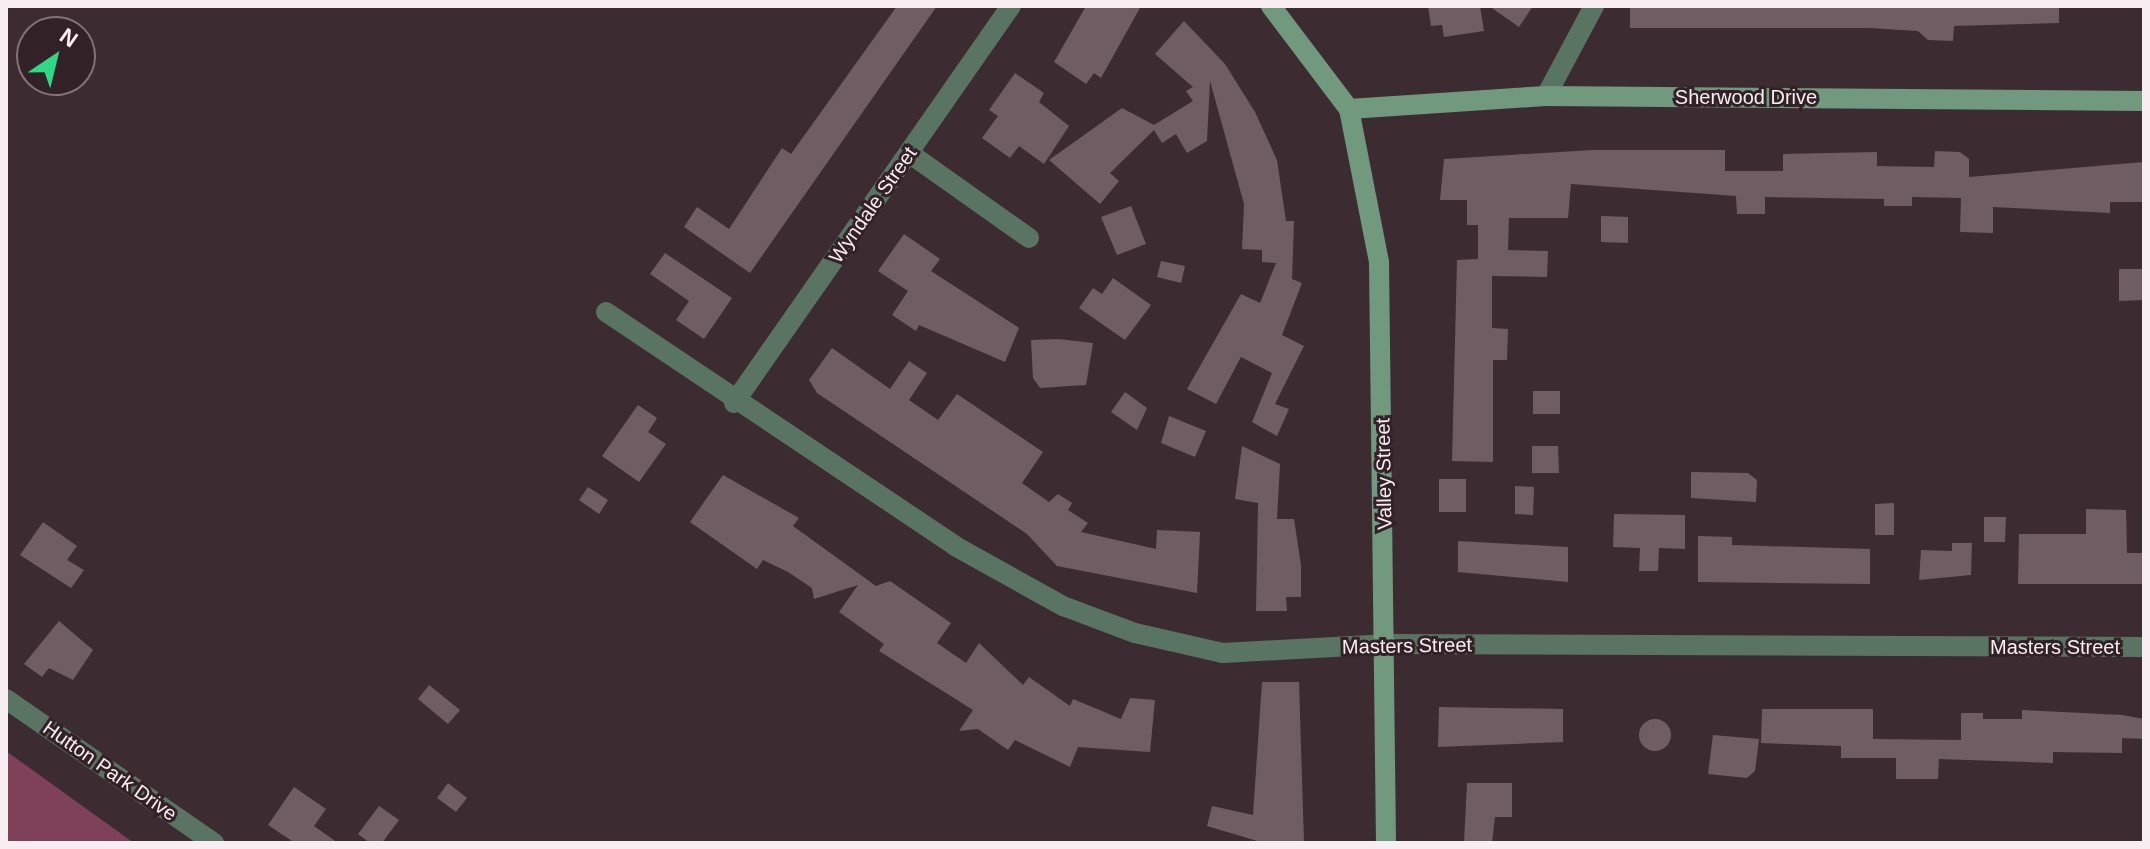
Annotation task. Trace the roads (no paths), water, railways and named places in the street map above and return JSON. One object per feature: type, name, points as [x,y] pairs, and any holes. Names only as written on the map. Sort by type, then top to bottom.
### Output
[{"type":"street","name":"Wyndale Street","points":[[734,403],[1011,6]]},
{"type":"street","points":[[1271,6],[1349,109]]},
{"type":"street","points":[[1546,96],[1594,6]]},
{"type":"street","name":"Sherwood Drive","points":[[1349,109],[1546,96],[2144,101]]},
{"type":"street","name":"Valley Street","points":[[1349,109],[1379,262],[1388,644],[1386,843]]},
{"type":"street","points":[[909,153],[1029,238]]},
{"type":"street","name":"Masters Street","points":[[606,312],[734,403],[955,546],[1063,606],[1135,633],[1223,653],[1388,644],[2144,647]]},
{"type":"street","name":"Hutton Park Drive","points":[[6,699],[214,843]]}]
